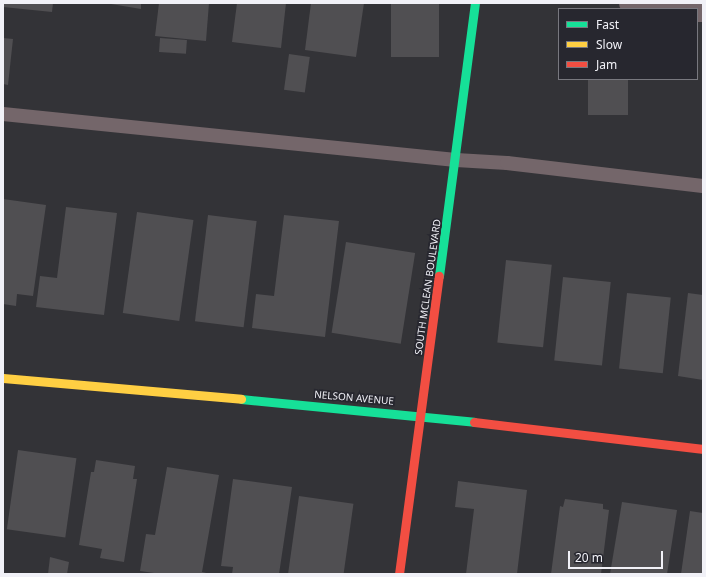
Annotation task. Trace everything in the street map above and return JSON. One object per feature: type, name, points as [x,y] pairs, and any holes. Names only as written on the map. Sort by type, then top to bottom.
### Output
[{"type":"street","name":"SOUTH MCLEAN BOULEVARD","points":[[399,574],[456,160],[475,3]]},
{"type":"street","points":[[630,3],[673,8]]},
{"type":"street","name":"NELSON AVENUE","points":[[3,378],[420,415],[703,449]]},
{"type":"lane","points":[[3,114],[456,160],[507,163],[703,186]]},
{"type":"building","points":[[3,3],[53,3],[52,12],[3,7]]},
{"type":"building","points":[[105,3],[141,3],[141,9]]},
{"type":"building","points":[[159,3],[209,3],[206,41],[155,36]]},
{"type":"building","points":[[237,3],[286,3],[281,48],[232,42]]},
{"type":"building","points":[[311,3],[364,3],[356,57],[305,50]]},
{"type":"building","points":[[391,3],[439,3],[439,57],[391,57]]},
{"type":"building","points":[[3,38],[13,39],[8,85],[3,84]]},
{"type":"building","points":[[160,38],[187,40],[186,54],[159,52]]},
{"type":"building","points":[[289,54],[310,57],[305,93],[284,90]]},
{"type":"building","points":[[588,80],[628,80],[628,115],[588,115]]},
{"type":"building","points":[[3,199],[46,205],[33,296],[17,294],[16,306],[3,304]]},
{"type":"building","points":[[66,207],[117,213],[104,315],[36,307],[40,276],[57,278]]},
{"type":"building","points":[[137,212],[193,220],[179,321],[123,313]]},
{"type":"building","points":[[208,215],[257,221],[244,327],[195,321]]},
{"type":"building","points":[[284,215],[339,221],[325,337],[252,328],[256,294],[274,296]]},
{"type":"building","points":[[346,242],[415,253],[401,344],[332,333]]},
{"type":"building","points":[[506,260],[552,265],[543,347],[497,343]]},
{"type":"building","points":[[563,277],[611,282],[602,366],[554,361]]},
{"type":"building","points":[[627,293],[671,298],[663,373],[619,369]]},
{"type":"building","points":[[688,293],[703,295],[703,380],[678,376]]},
{"type":"building","points":[[18,450],[76,458],[65,537],[7,529]]},
{"type":"building","points":[[96,460],[135,466],[133,479],[137,479],[124,562],[100,558],[102,549],[79,545],[91,472],[94,472]]},
{"type":"building","points":[[167,467],[219,475],[202,572],[211,574],[161,574],[140,571],[146,534],[155,535]]},
{"type":"building","points":[[233,479],[292,487],[279,574],[232,574],[233,567],[221,566]]},
{"type":"building","points":[[458,481],[527,490],[517,574],[466,574],[474,509],[455,507]]},
{"type":"building","points":[[299,496],[353,504],[344,574],[288,574]]},
{"type":"building","points":[[565,499],[603,504],[603,509],[609,510],[601,574],[551,574],[560,506],[563,507]]},
{"type":"building","points":[[622,502],[677,510],[667,574],[610,574]]},
{"type":"building","points":[[690,511],[703,513],[703,574],[681,574]]},
{"type":"building","points":[[50,557],[69,562],[67,574],[48,574]]},
{"type":"traffic: fast","points":[[439,276],[475,3]]},
{"type":"traffic: fast","points":[[241,399],[474,422]]},
{"type":"traffic: slow","points":[[3,378],[241,399]]},
{"type":"traffic: jam","points":[[399,574],[439,276]]},
{"type":"traffic: jam","points":[[474,422],[703,449]]}]
